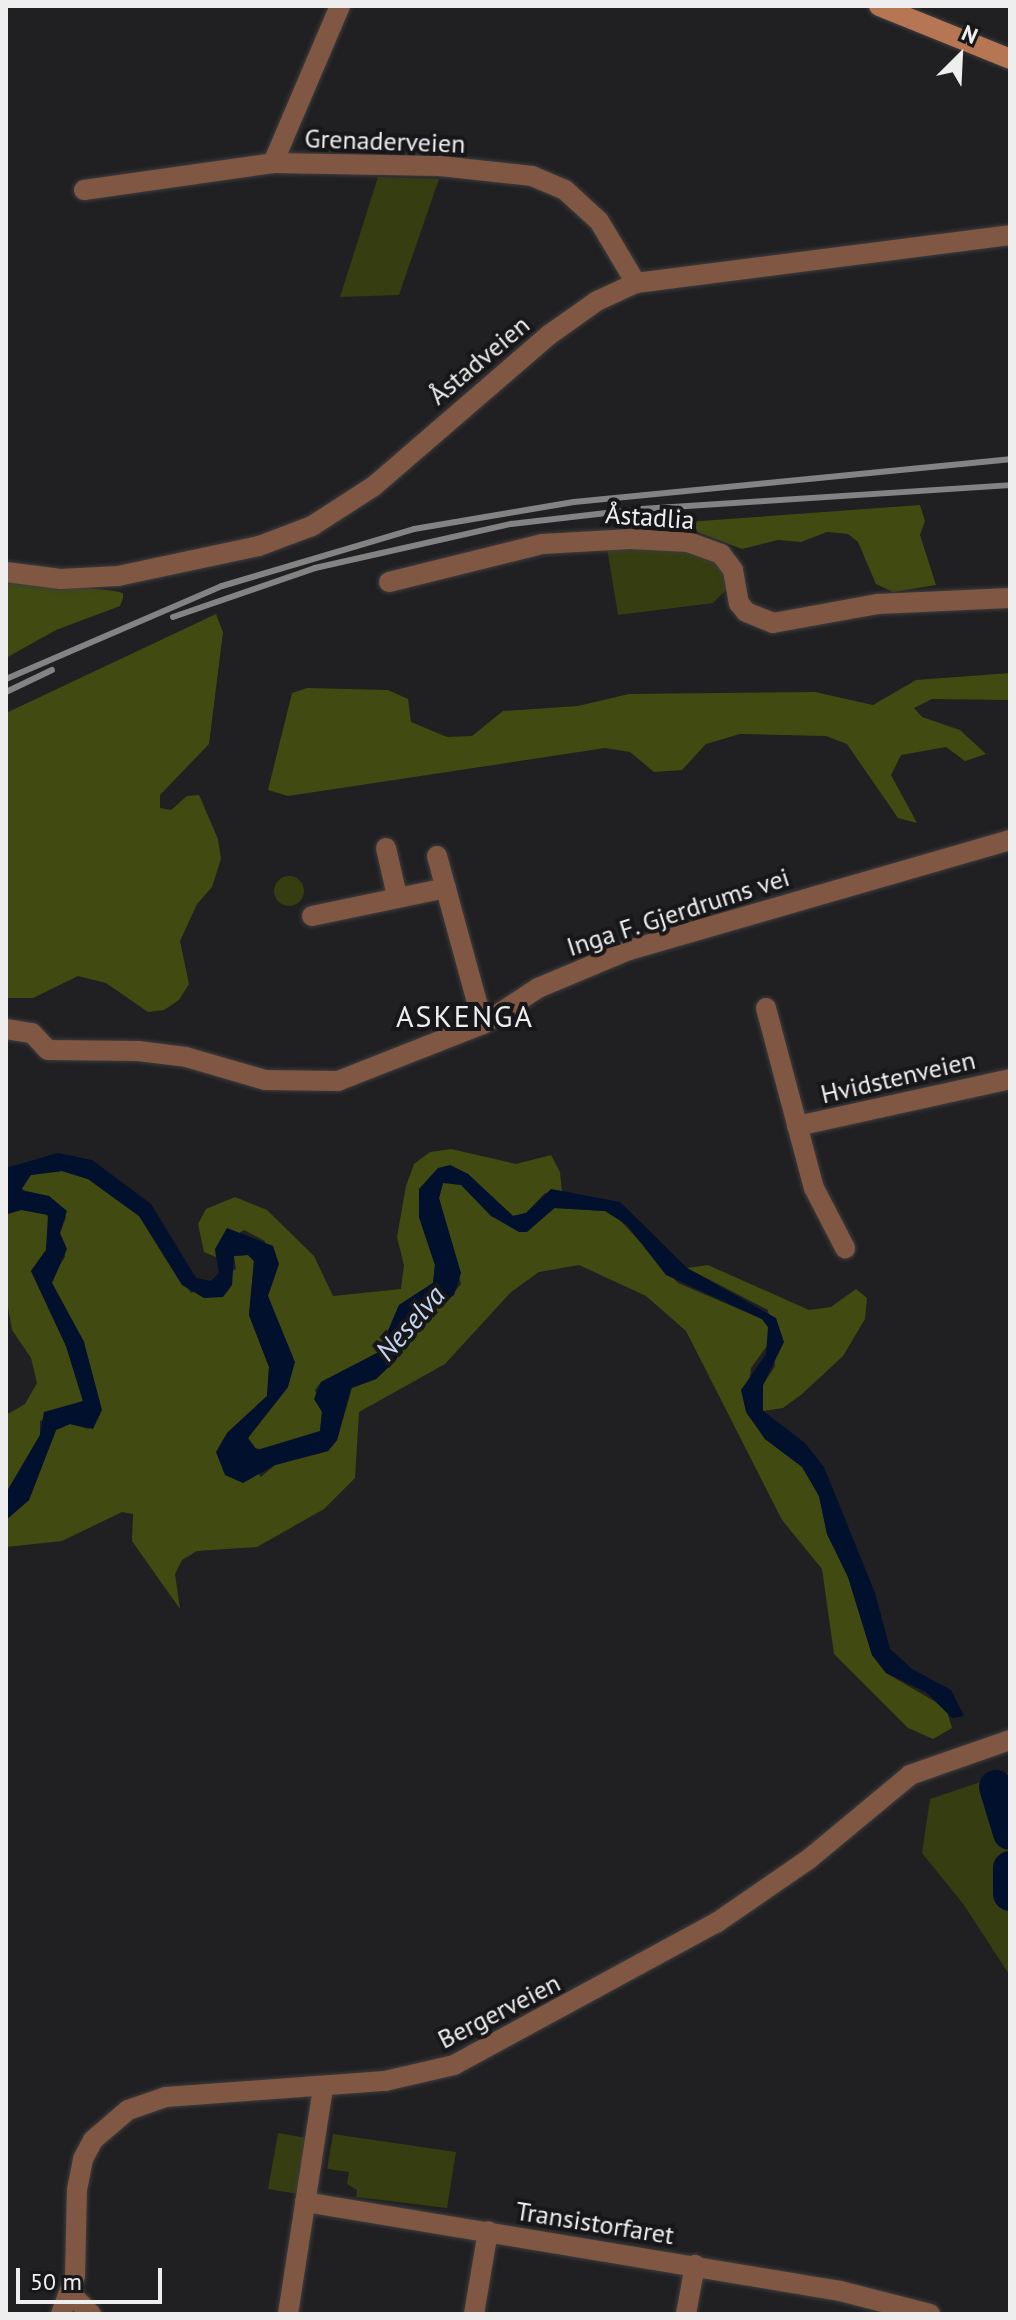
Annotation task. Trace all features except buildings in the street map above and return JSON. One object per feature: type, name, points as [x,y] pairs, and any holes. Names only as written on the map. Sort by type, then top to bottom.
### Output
[{"type":"main road","points":[[879,6],[1010,59]]},
{"type":"street","points":[[273,163],[340,6]]},
{"type":"street","name":"Grenaderveien","points":[[84,190],[273,163],[440,166],[532,176],[565,190],[599,221],[636,283]]},
{"type":"street","name":"Åstadveien","points":[[6,572],[61,579],[118,576],[259,546],[312,526],[364,494],[549,335],[597,301],[636,283],[1010,235]]},
{"type":"street","name":"Åstadlia","points":[[389,582],[542,544],[631,539],[688,542],[721,554],[733,570],[739,603],[746,612],[773,623],[878,604],[1010,598]]},
{"type":"street","name":"Inga F. Gjerdrums vei","points":[[6,1029],[32,1033],[48,1050],[138,1051],[186,1057],[265,1080],[338,1081],[390,1064],[483,1024],[538,988],[629,950],[1010,840]]},
{"type":"street","points":[[386,848],[397,896]]},
{"type":"street","points":[[437,856],[483,1024]]},
{"type":"street","points":[[312,916],[446,888]]},
{"type":"street","name":"Hvidstenveien","points":[[766,1008],[814,1188],[845,1248]]},
{"type":"street","name":"Hvidstenveien","points":[[797,1126],[1010,1079]]},
{"type":"street","name":"Bergerveien","points":[[61,2314],[78,2259],[77,2190],[83,2159],[108,2124],[128,2110],[166,2097],[323,2087],[411,2077],[480,2054],[727,1916],[809,1859],[910,1775],[1009,1741]]},
{"type":"street","points":[[288,2314],[323,2087]]},
{"type":"street","name":"Transistorfaret","points":[[305,2202],[695,2265],[930,2314]]},
{"type":"street","name":"Transistorfaret","points":[[474,2314],[488,2231]]},
{"type":"street","points":[[686,2314],[695,2265]]},
{"type":"street","points":[[70,2293],[91,2314]]},
{"type":"green space","points":[[378,177],[439,179],[399,295],[340,297]]},
{"type":"green space","points":[[920,505],[925,521],[920,535],[936,585],[893,592],[876,584],[858,542],[848,534],[827,532],[801,542],[778,540],[742,549],[687,528],[687,522]]},
{"type":"green space","points":[[607,548],[693,551],[717,560],[727,577],[726,590],[713,603],[618,615]]},
{"type":"green space","points":[[6,579],[115,591],[123,593],[123,598],[120,606],[56,630],[6,658]]},
{"type":"green space","points":[[216,614],[223,632],[209,744],[160,795],[160,808],[171,810],[187,796],[199,795],[218,839],[221,859],[212,887],[197,904],[180,941],[189,984],[179,1000],[164,1010],[148,1012],[106,983],[78,976],[33,998],[6,998],[6,713]]},
{"type":"green space","points":[[1010,673],[1010,700],[932,699],[914,708],[922,717],[960,730],[986,754],[965,761],[946,747],[901,755],[891,775],[917,823],[898,818],[847,744],[826,736],[740,734],[706,744],[682,770],[654,772],[630,752],[605,748],[288,796],[268,790],[292,693],[307,688],[388,690],[408,699],[411,722],[447,737],[472,736],[503,711],[578,706],[629,694],[815,692],[873,705],[916,680]]},
{"type":"green space","points":[[289,876],[299,881],[304,891],[299,901],[289,906],[279,901],[274,891],[279,881]]},
{"type":"green space","points":[[451,1149],[516,1164],[551,1155],[560,1172],[562,1193],[545,1193],[526,1213],[513,1216],[468,1174],[450,1165],[419,1217],[435,1265],[433,1283],[399,1305],[379,1352],[321,1382],[315,1390],[322,1412],[320,1431],[265,1450],[251,1447],[248,1438],[288,1387],[268,1296],[265,1241],[244,1230],[215,1249],[216,1257],[204,1252],[198,1224],[206,1209],[235,1197],[267,1210],[314,1256],[333,1296],[401,1289],[404,1265],[397,1237],[406,1186],[414,1164],[430,1152]]},
{"type":"green space","points":[[62,1171],[88,1179],[139,1216],[191,1293],[236,1269],[234,1256],[248,1255],[254,1261],[249,1315],[269,1367],[267,1396],[227,1433],[261,1477],[275,1465],[328,1451],[337,1440],[352,1388],[376,1379],[396,1360],[414,1324],[446,1302],[461,1284],[439,1198],[443,1183],[455,1181],[531,1228],[555,1208],[605,1211],[619,1219],[678,1283],[762,1319],[768,1327],[769,1343],[751,1368],[746,1412],[765,1439],[803,1467],[819,1496],[827,1534],[848,1577],[872,1655],[886,1673],[946,1708],[952,1728],[933,1739],[908,1728],[834,1654],[822,1569],[782,1520],[686,1331],[646,1296],[579,1265],[539,1272],[511,1292],[445,1364],[359,1412],[355,1478],[324,1509],[257,1547],[197,1551],[182,1560],[175,1574],[180,1609],[132,1541],[133,1514],[122,1512],[62,1541],[6,1547],[6,1520],[29,1500],[56,1430],[70,1424],[89,1429],[84,1342],[52,1283],[52,1275],[65,1257],[60,1233],[66,1217],[49,1196],[28,1195],[20,1186],[31,1175]]},
{"type":"green space","points":[[21,1210],[45,1212],[49,1219],[46,1250],[31,1271],[66,1346],[83,1401],[40,1421],[40,1435],[6,1493],[6,1415],[25,1404],[37,1383],[31,1358],[12,1330],[6,1295],[6,1215]]},
{"type":"green space","points":[[708,1265],[809,1310],[831,1307],[856,1289],[867,1298],[865,1319],[843,1356],[802,1394],[783,1408],[763,1411],[763,1385],[775,1366],[768,1310],[687,1268]]},
{"type":"green space","points":[[1010,1772],[1010,1976],[964,1905],[922,1853],[930,1799]]},
{"type":"green space","points":[[278,2133],[307,2138],[298,2194],[268,2189]]},
{"type":"green space","points":[[333,2134],[456,2152],[447,2208],[356,2197],[357,2190],[347,2184],[349,2172],[327,2169]]},
{"type":"water","points":[[58,1153],[92,1160],[151,1204],[196,1278],[211,1281],[219,1273],[215,1249],[227,1228],[273,1246],[279,1264],[268,1296],[295,1362],[288,1387],[248,1438],[257,1450],[320,1431],[322,1412],[314,1399],[321,1382],[379,1352],[399,1305],[433,1283],[435,1265],[419,1217],[419,1189],[438,1168],[450,1165],[468,1174],[513,1216],[526,1213],[551,1189],[620,1202],[687,1268],[776,1318],[784,1342],[763,1385],[763,1411],[805,1443],[824,1467],[875,1593],[890,1649],[912,1669],[951,1690],[964,1716],[952,1718],[926,1692],[886,1673],[872,1655],[848,1577],[827,1534],[819,1496],[802,1467],[765,1439],[746,1412],[741,1390],[766,1354],[768,1327],[762,1319],[666,1275],[627,1225],[605,1211],[554,1208],[527,1232],[519,1232],[491,1216],[461,1185],[443,1183],[439,1198],[461,1273],[454,1295],[414,1324],[396,1360],[376,1379],[351,1388],[337,1440],[328,1451],[275,1465],[243,1483],[225,1475],[216,1452],[227,1433],[267,1396],[269,1367],[249,1315],[254,1261],[248,1255],[234,1256],[232,1285],[223,1297],[204,1298],[182,1285],[139,1216],[88,1179],[62,1171],[31,1175],[21,1190],[49,1196],[67,1211],[60,1233],[67,1249],[52,1283],[84,1342],[102,1410],[93,1429],[70,1424],[56,1430],[29,1500],[6,1520],[6,1493],[40,1435],[44,1412],[83,1401],[66,1346],[31,1271],[46,1250],[48,1215],[21,1210],[6,1214],[6,1168]]},
{"type":"waterway","name":"Neselva","points":[[996,1787],[1010,1833]]},
{"type":"waterway","name":"Neselva","points":[[1010,1868],[1010,1894]]},
{"type":"railway","points":[[6,679],[222,586],[414,529],[574,502],[1010,459]]},
{"type":"railway","points":[[173,617],[315,568],[511,524],[641,509],[1010,485]]},
{"type":"railway","points":[[6,692],[52,670]]},
{"type":"district","name":"ASKENGA","points":[[465,1016]]}]
